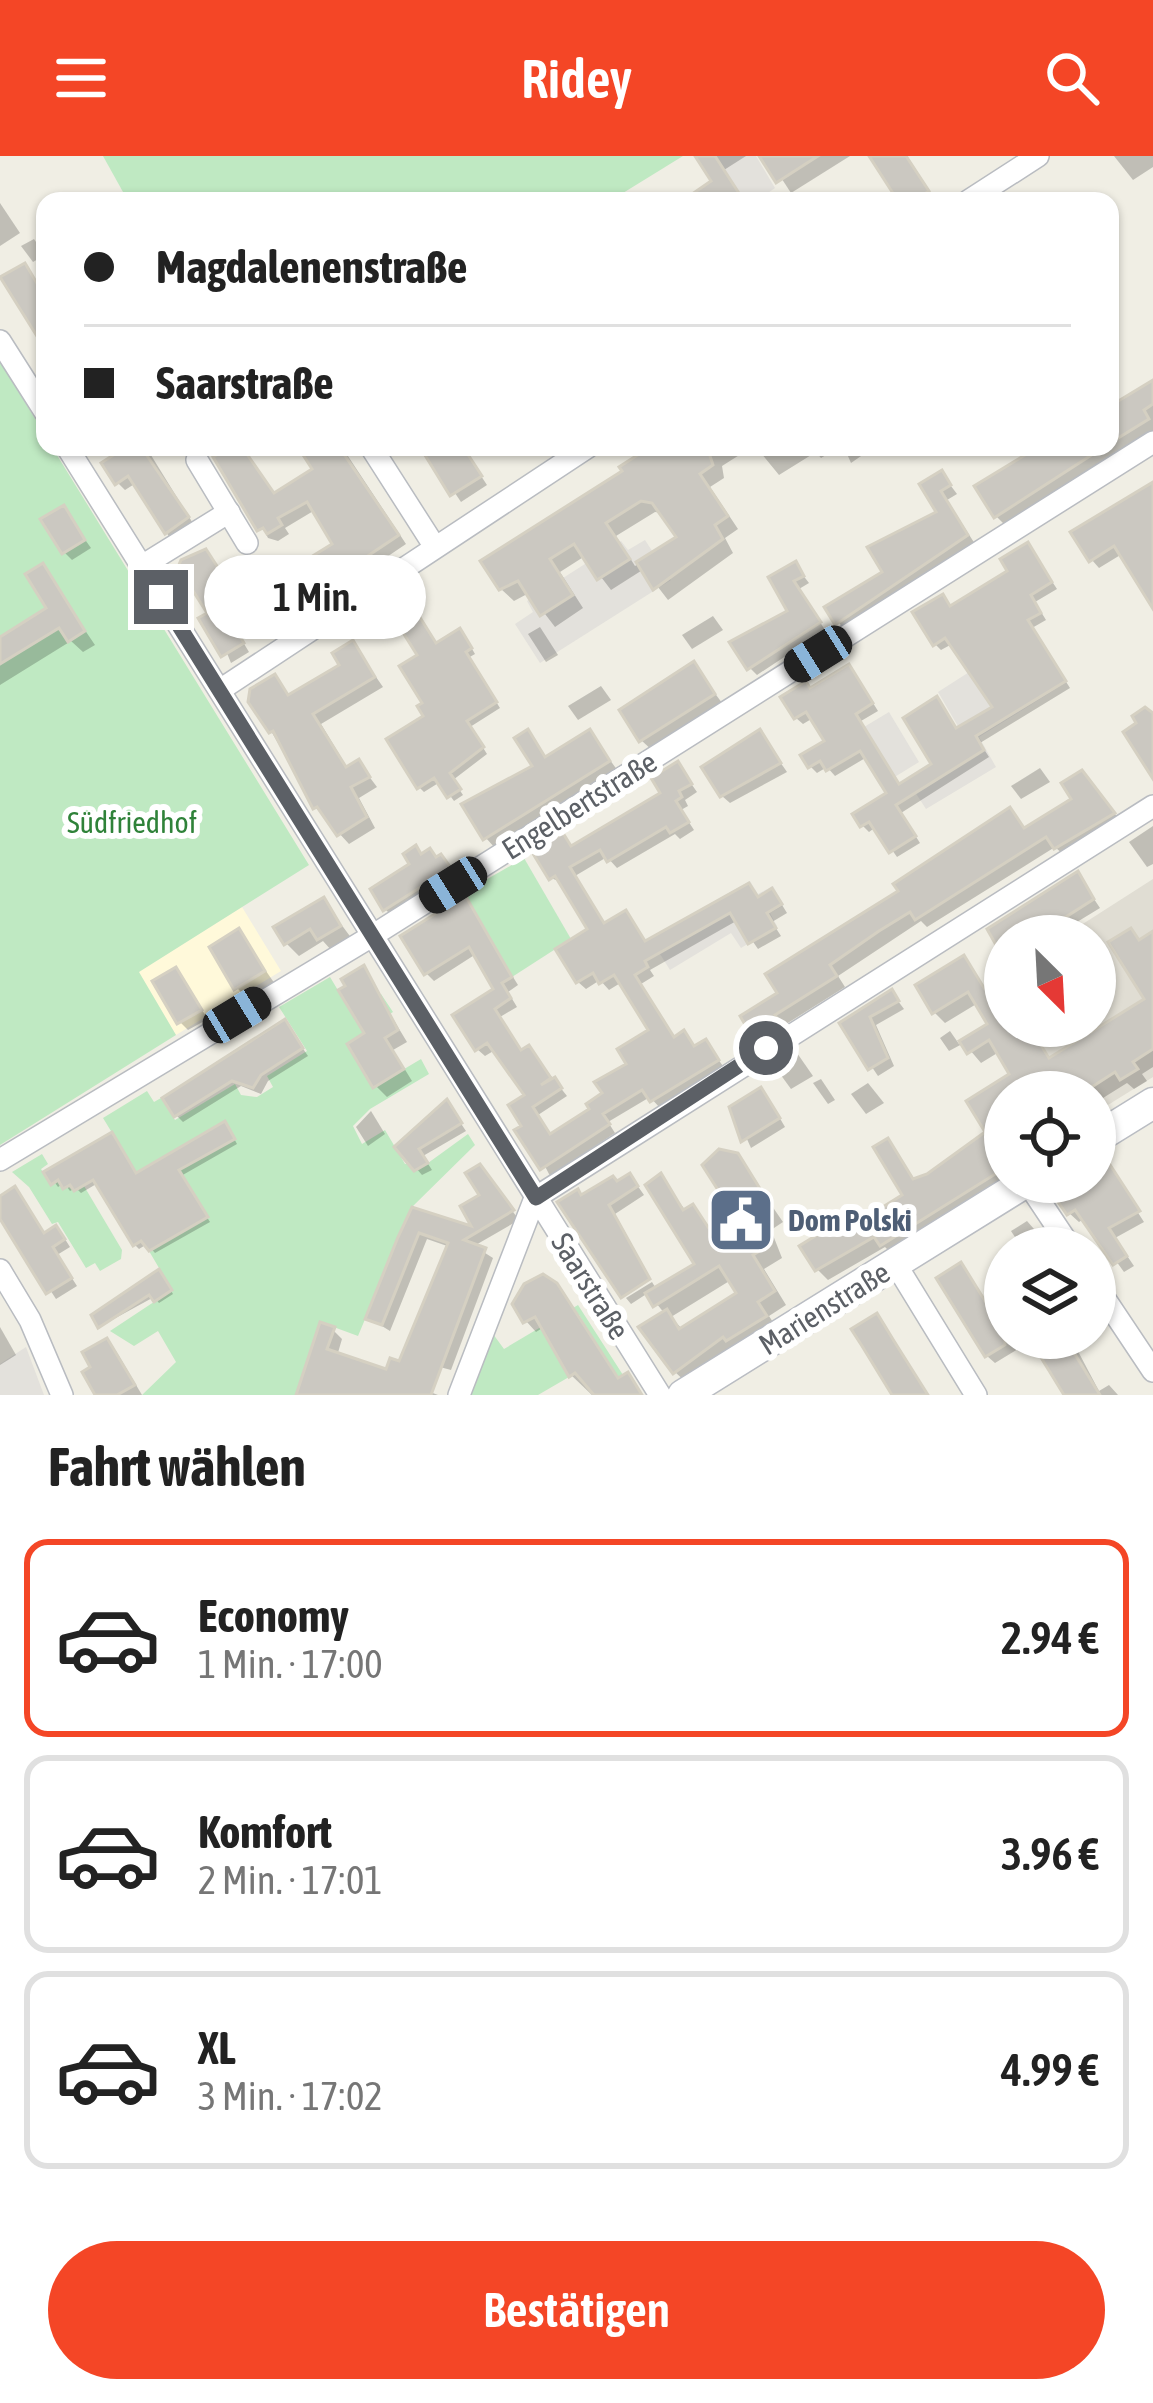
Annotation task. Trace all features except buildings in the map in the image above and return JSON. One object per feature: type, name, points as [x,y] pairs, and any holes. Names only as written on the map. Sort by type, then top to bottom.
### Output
[{"type":"street","points":[[982,192],[1038,156]]},
{"type":"street","points":[[0,341],[36,398]]},
{"type":"street","name":"Engelbertstraße","points":[[0,1160],[372,936],[1153,442]]},
{"type":"street","name":"Saarstraße","points":[[73,456],[660,1395]]},
{"type":"street","points":[[376,456],[435,547]]},
{"type":"street","points":[[220,690],[575,456]]},
{"type":"street","points":[[197,460],[248,543]]},
{"type":"street","points":[[142,566],[229,512]]},
{"type":"street","points":[[459,1395],[536,1198],[1153,806]]},
{"type":"street","points":[[1116,1126],[1153,1103]]},
{"type":"street","name":"Marienstraße","points":[[683,1395],[992,1203]]},
{"type":"street","points":[[895,1263],[976,1395]]},
{"type":"street","points":[[0,1270],[30,1320],[62,1395]]},
{"type":"street","points":[[1116,1316],[1153,1371]]},
{"type":"shaded area","points":[[695,156],[756,156],[775,188],[769,192],[718,192]]},
{"type":"shaded area","points":[[645,540],[671,580],[540,663],[515,624],[533,612],[527,601],[621,541],[628,550]]},
{"type":"shaded area","points":[[1035,630],[1067,682],[979,737],[996,767],[926,809],[906,778],[966,740],[938,692]]},
{"type":"shaded area","points":[[889,712],[919,762],[880,786],[849,736]]},
{"type":"shaded area","points":[[1153,879],[1153,1077],[1116,1100],[1116,1071],[1060,1071],[1043,1047],[1116,1047],[1116,915],[1097,915]]},
{"type":"shaded area","points":[[750,881],[758,894],[773,886],[784,905],[770,913],[777,926],[741,948],[731,933],[670,970],[650,938]]},
{"type":"shaded area","points":[[242,907],[281,971],[176,1035],[138,972]]},
{"type":"shaded area","points":[[26,1347],[44,1395],[0,1395],[0,1364]]},
{"type":"green space","points":[[103,156],[683,156],[625,192],[123,192]]},
{"type":"green space","name":"Südfriedhof","points":[[0,361],[36,420],[36,456],[58,456],[309,865],[139,972],[176,1035],[0,1145]]},
{"type":"green space","points":[[524,858],[571,939],[512,977],[463,893]]},
{"type":"green space","points":[[330,977],[351,1012],[381,994],[393,1012],[370,1026],[374,1087],[421,1059],[429,1074],[370,1109],[353,1126],[362,1144],[385,1130],[405,1164],[428,1163],[468,1134],[475,1145],[412,1207],[358,1336],[320,1322],[296,1395],[142,1395],[176,1362],[158,1331],[134,1346],[110,1331],[172,1290],[149,1251],[207,1217],[169,1154],[101,1194],[82,1164],[125,1154],[103,1118],[147,1091],[154,1102],[161,1098],[175,1120],[235,1084],[241,1095],[257,1097],[273,1087],[267,1076],[307,1051],[279,1007]]},
{"type":"green space","points":[[42,1154],[48,1164],[41,1169],[51,1185],[58,1181],[75,1191],[84,1186],[122,1250],[121,1259],[100,1271],[95,1263],[86,1268],[58,1222],[52,1224],[29,1187],[12,1172]]},
{"type":"green space","points":[[578,1305],[623,1375],[618,1378],[579,1315],[572,1319],[569,1377],[538,1395],[469,1395],[493,1334],[504,1349]]},
{"type":"place","name":"Dom Polski","points":[[741,1220]]},
{"type":"route","points":[[161,597],[536,1198],[766,1048]]}]
